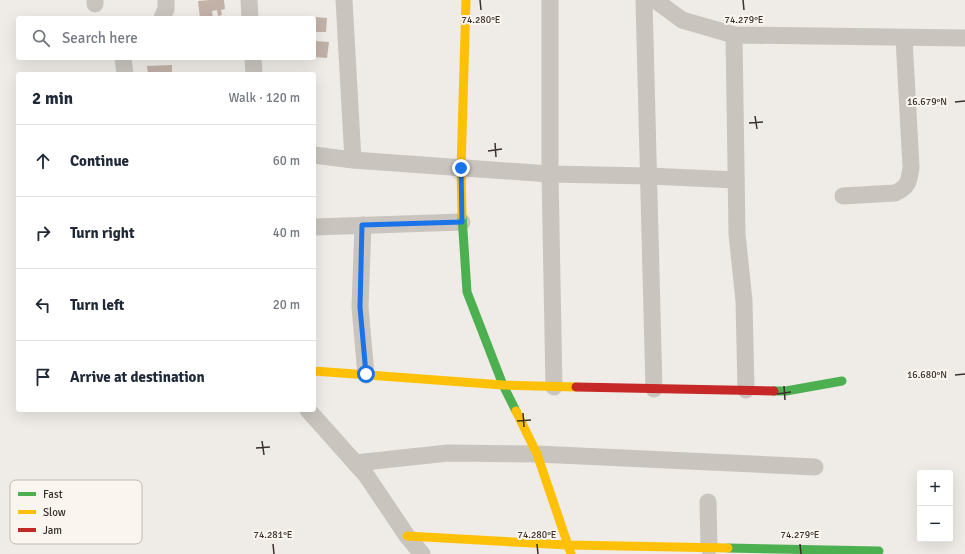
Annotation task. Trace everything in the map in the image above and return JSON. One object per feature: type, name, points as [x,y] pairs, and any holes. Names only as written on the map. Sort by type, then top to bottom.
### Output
[{"type":"street","points":[[163,16],[166,9],[166,0]]},
{"type":"street","points":[[249,0],[250,16]]},
{"type":"street","points":[[344,0],[353,160]]},
{"type":"street","points":[[466,0],[461,168],[462,222],[467,292],[503,385],[537,454],[571,554]]},
{"type":"street","points":[[550,0],[550,174],[554,387]]},
{"type":"street","points":[[644,0],[654,388]]},
{"type":"street","points":[[655,0],[682,20],[734,35],[965,38]]},
{"type":"street","points":[[734,35],[736,234],[744,301],[746,390]]},
{"type":"street","points":[[843,196],[895,193],[902,190],[907,185],[910,178],[911,167],[904,38]]},
{"type":"street","points":[[123,60],[125,72]]},
{"type":"street","points":[[253,60],[254,72]]},
{"type":"street","points":[[316,155],[353,160],[550,174],[736,180]]},
{"type":"street","points":[[316,227],[462,222]]},
{"type":"street","points":[[362,225],[360,307],[366,374]]},
{"type":"street","points":[[316,371],[503,385],[554,387],[786,390],[842,381]]},
{"type":"street","points":[[310,412],[366,475],[407,536],[422,554]]},
{"type":"street","points":[[355,463],[448,453],[537,454],[815,467]]},
{"type":"street","points":[[708,502],[710,548]]},
{"type":"street","points":[[407,536],[568,545],[710,548],[730,551],[879,551]]},
{"type":"building","points":[[224,0],[225,9],[221,10],[222,15],[218,16],[217,10],[212,11],[213,16],[200,16],[198,1]]},
{"type":"building","points":[[316,17],[327,18],[326,32],[316,32]]},
{"type":"building","points":[[316,41],[329,42],[327,58],[316,57]]},
{"type":"building","points":[[172,65],[172,72],[148,72],[147,66]]},
{"type":"traffic: fast","points":[[462,216],[467,292],[503,385],[516,411]]},
{"type":"traffic: fast","points":[[774,391],[786,391],[842,381]]},
{"type":"traffic: fast","points":[[728,548],[879,551]]},
{"type":"traffic: slow","points":[[462,216],[461,169],[466,0]]},
{"type":"traffic: slow","points":[[316,371],[503,385],[576,387]]},
{"type":"traffic: slow","points":[[516,411],[537,454],[571,554]]},
{"type":"traffic: slow","points":[[407,536],[568,545],[728,548]]},
{"type":"traffic: jam","points":[[576,387],[774,391]]},
{"type":"route","points":[[366,374],[360,307],[362,225],[462,222],[461,168]]}]
